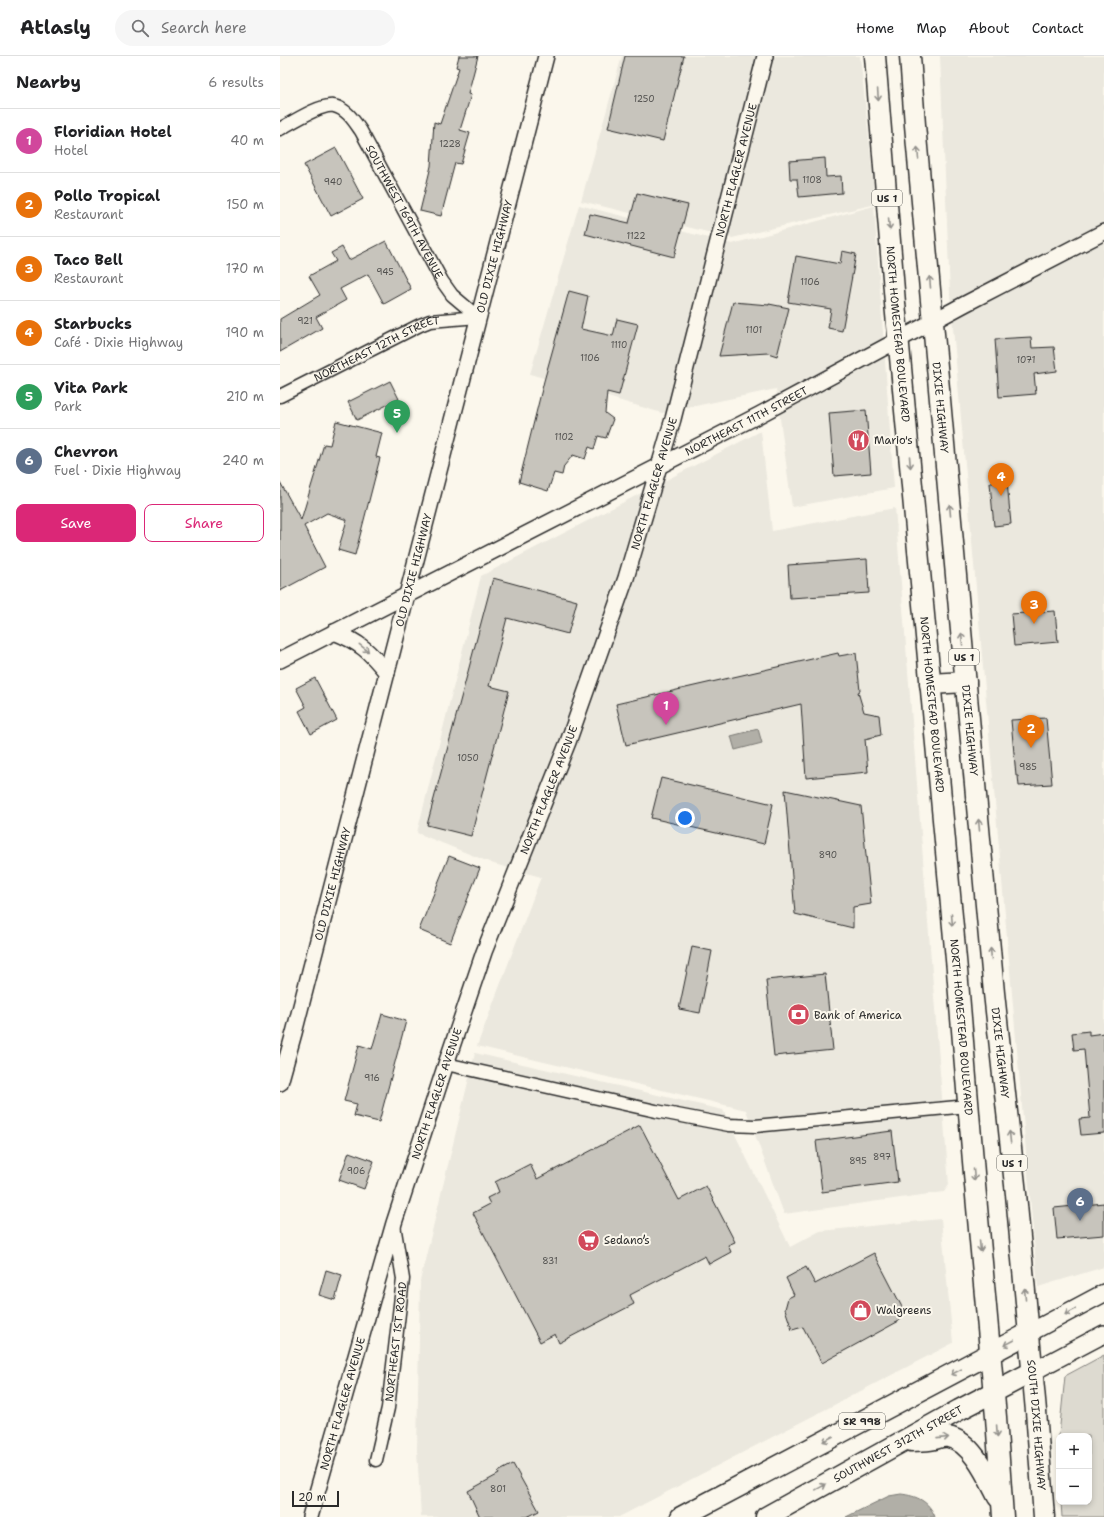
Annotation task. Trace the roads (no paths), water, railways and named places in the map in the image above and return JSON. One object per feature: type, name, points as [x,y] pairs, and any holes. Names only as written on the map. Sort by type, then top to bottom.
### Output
[{"type":"highway","name":"NORTH HOMESTEAD BOULEVARD","points":[[875,56],[990,1354]]},
{"type":"highway","name":"DIXIE HIGHWAY","points":[[910,56],[994,993],[1029,1333]]},
{"type":"highway","points":[[930,684],[966,682]]},
{"type":"highway","name":"SR 998","points":[[681,1517],[1029,1333]]},
{"type":"highway","name":"SOUTH DIXIE HIGHWAY","points":[[1029,1333],[1044,1517]]},
{"type":"highway","name":"US 1","points":[[990,1354],[1002,1510]]},
{"type":"highway","name":"SOUTHWEST 312TH STREET","points":[[766,1517],[1032,1372]]},
{"type":"highway","points":[[904,1441],[929,1441],[948,1437],[960,1442],[971,1452],[984,1469],[1002,1510]]},
{"type":"main road","points":[[1029,1333],[1104,1293]]},
{"type":"main road","points":[[1032,1372],[1104,1334]]},
{"type":"street","name":"OLD DIXIE HIGHWAY","points":[[280,1081],[294,1033],[546,56]]},
{"type":"street","name":"NORTH FLAGLER AVENUE","points":[[310,1517],[394,1223],[446,1064],[484,952],[568,742],[626,578],[661,465],[766,56]]},
{"type":"street","name":"SOUTHWEST 169TH AVENUE","points":[[280,129],[316,110],[333,105],[343,110],[353,119],[361,131],[442,281],[452,295],[478,317]]},
{"type":"street","name":"NORTHEAST 11TH STREET","points":[[280,660],[759,415],[933,321],[1104,232]]},
{"type":"street","name":"NORTHEAST 12TH STREET","points":[[280,396],[430,321],[478,317]]},
{"type":"street","points":[[334,632],[345,636],[366,649],[387,673]]},
{"type":"street","points":[[446,1064],[656,1111],[729,1125],[755,1126],[968,1106]]},
{"type":"street","name":"NORTHEAST 1ST ROAD","points":[[376,1460],[388,1408],[403,1279],[394,1223]]},
{"type":"place","name":"Vita Park","points":[[397,433]]},
{"type":"place","name":"Mario's","points":[[859,440]]},
{"type":"place","name":"Starbucks","points":[[1001,496]]},
{"type":"place","name":"Taco Bell","points":[[1034,624]]},
{"type":"place","name":"Floridian Hotel","points":[[666,725]]},
{"type":"place","name":"Pollo Tropical","points":[[1031,748]]},
{"type":"place","name":"Bank of America","points":[[799,1015]]},
{"type":"place","name":"Chevron","points":[[1080,1221]]},
{"type":"place","name":"Sedano’s","points":[[588,1240]]},
{"type":"place","name":"Walgreens","points":[[860,1310]]}]
